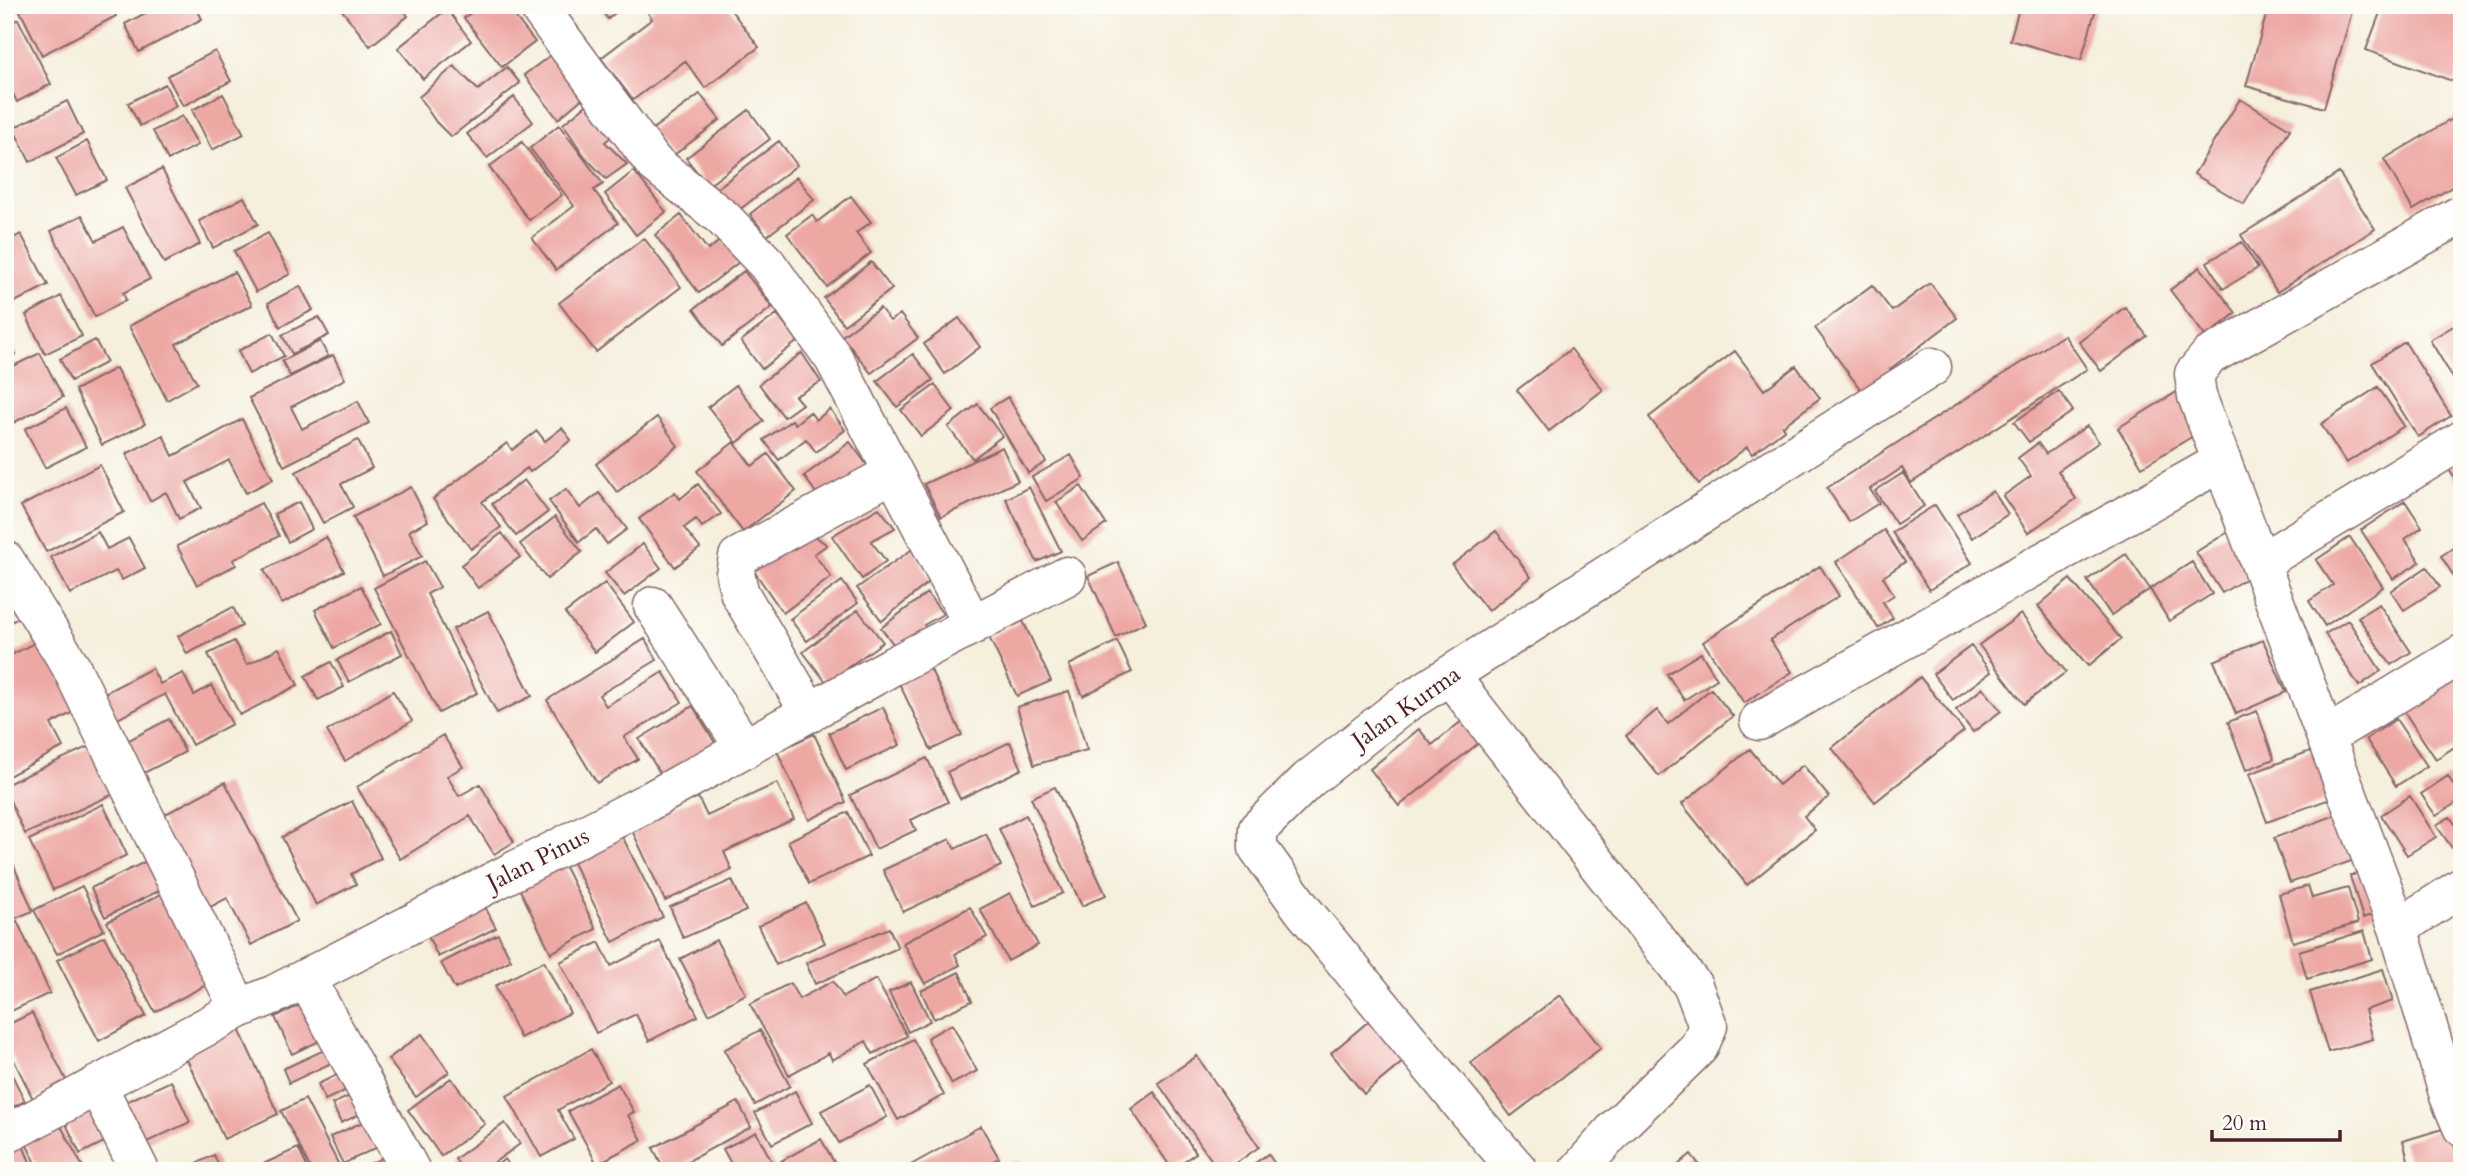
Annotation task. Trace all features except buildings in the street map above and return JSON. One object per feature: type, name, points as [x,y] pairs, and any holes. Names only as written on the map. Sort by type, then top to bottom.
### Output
[{"type":"street","points":[[537,5],[653,162],[723,218],[767,264],[834,359],[972,625]]},
{"type":"street","points":[[2458,1104],[2398,928],[2197,396],[2194,374],[2209,356],[2462,214]]},
{"type":"street","name":"Jalan Kurma","points":[[1520,1171],[1468,1112],[1302,909],[1258,848],[1258,829],[1308,780],[1403,705],[1932,367]]},
{"type":"street","points":[[2259,563],[2462,440]]},
{"type":"street","points":[[1759,721],[2221,462]]},
{"type":"street","points":[[810,713],[740,594],[735,574],[738,557],[893,473]]},
{"type":"street","points":[[5,560],[70,665],[239,1009]]},
{"type":"street","name":"Jalan Pinus","points":[[5,1135],[239,1009],[306,978],[635,808],[1067,576]]},
{"type":"street","points":[[653,606],[745,750]]},
{"type":"street","points":[[2327,736],[2462,654]]},
{"type":"street","points":[[1450,676],[1693,986],[1709,1026],[1699,1047],[1615,1129],[1578,1171]]},
{"type":"street","points":[[2398,928],[2462,887]]},
{"type":"street","points":[[306,978],[411,1171]]},
{"type":"street","points":[[97,1085],[140,1171]]}]
